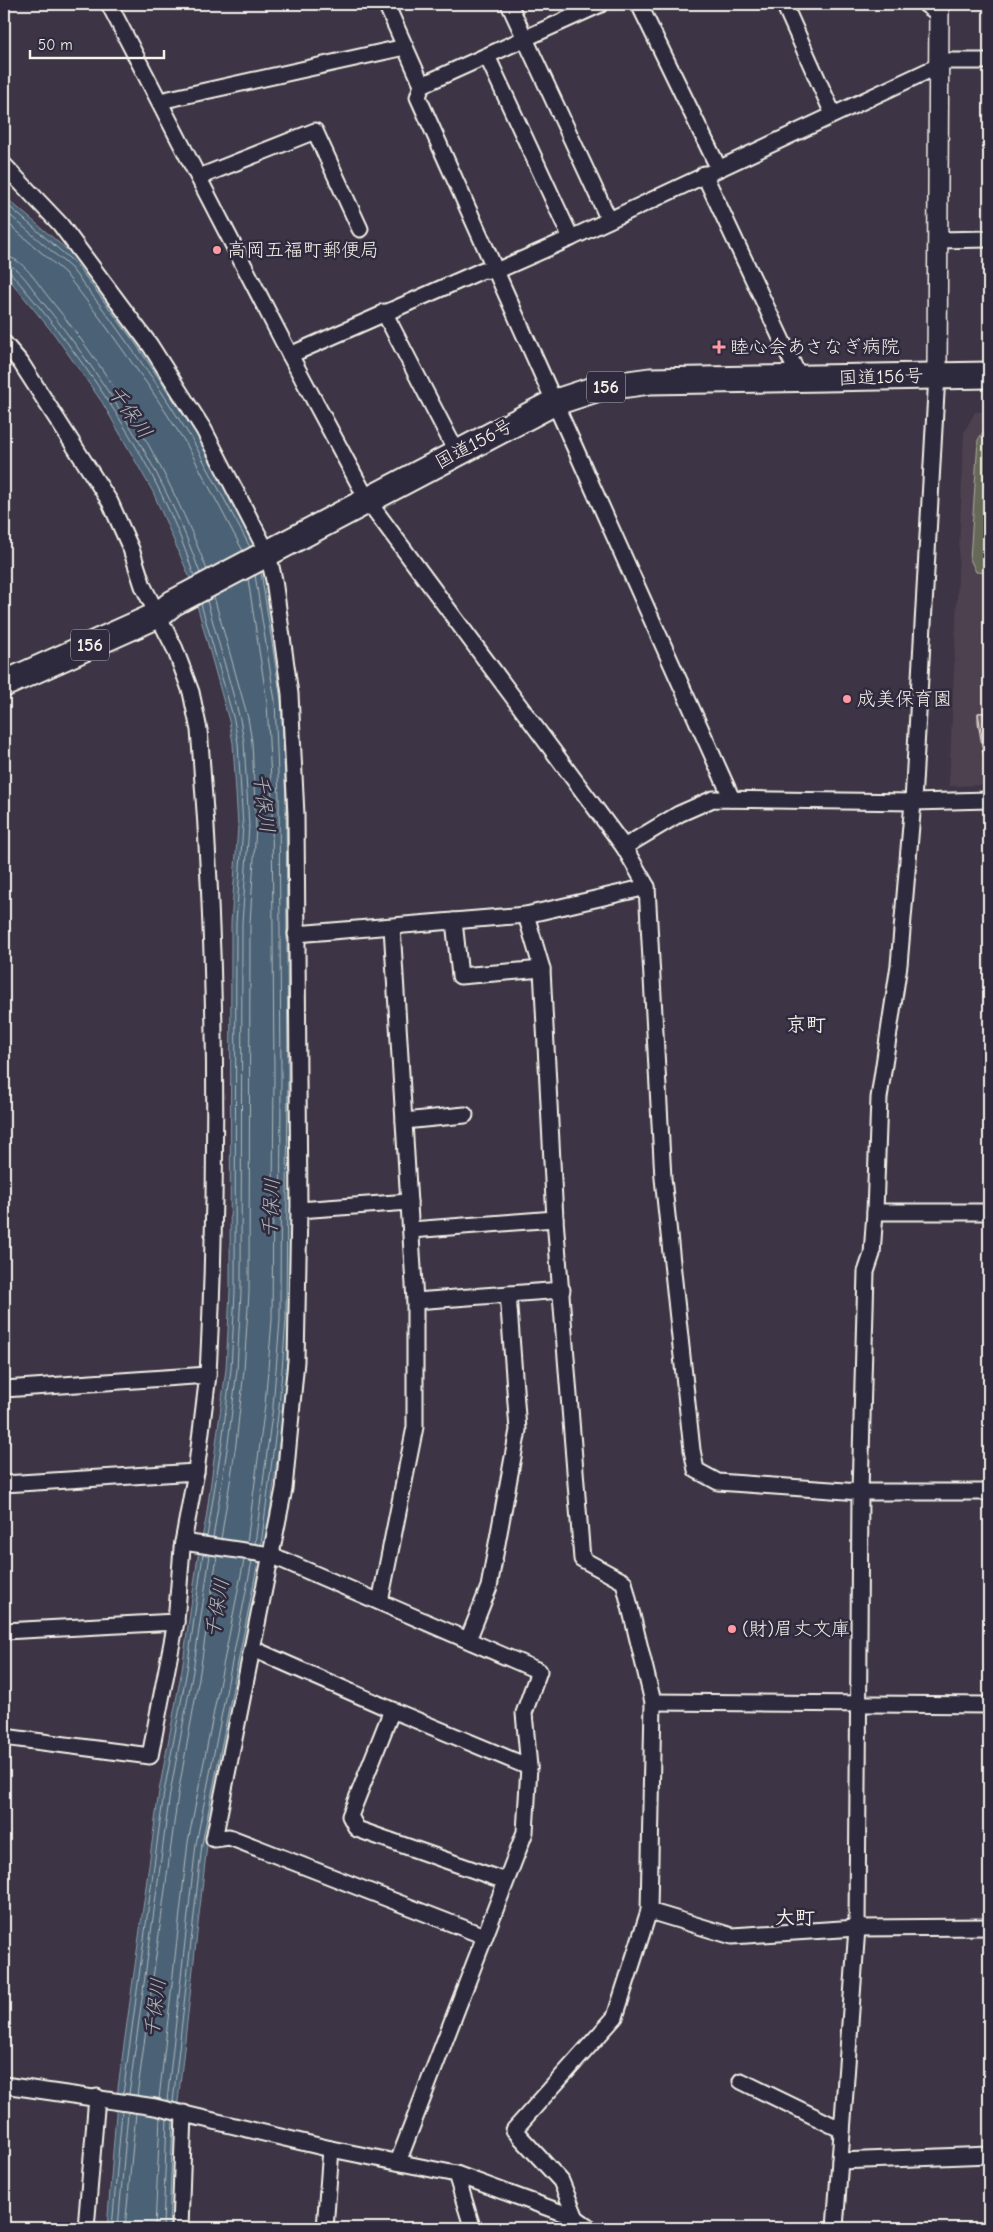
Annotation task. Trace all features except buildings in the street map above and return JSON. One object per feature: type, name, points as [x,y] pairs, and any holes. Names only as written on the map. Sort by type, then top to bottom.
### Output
[{"type":"highway","name":"国道156号","points":[[4,684],[166,609],[553,403],[599,388],[650,381],[989,375]]},
{"type":"street","points":[[110,4],[290,355],[368,500],[624,847],[647,887],[663,1178],[692,1450],[696,1470],[718,1482],[860,1492],[989,1492]]},
{"type":"street","points":[[386,4],[422,85],[418,97],[553,403],[612,526],[732,799]]},
{"type":"street","points":[[509,4],[609,220]]},
{"type":"street","points":[[422,85],[601,4]]},
{"type":"street","points":[[638,4],[800,379]]},
{"type":"street","points":[[784,4],[833,114]]},
{"type":"street","points":[[835,2228],[857,1928],[857,1706],[866,1272],[872,1254],[879,1098],[899,965],[913,802],[937,375],[938,63],[934,7]]},
{"type":"street","points":[[160,101],[405,47]]},
{"type":"street","points":[[488,56],[571,238]]},
{"type":"street","points":[[290,355],[483,270],[496,271],[571,238],[938,63],[989,61]]},
{"type":"street","points":[[199,177],[316,131],[360,229]]},
{"type":"street","points":[[4,165],[60,224],[150,345],[204,430],[266,556],[274,580],[290,694],[296,815],[299,1210],[296,1361],[284,1489],[268,1554],[253,1649],[214,1839],[229,1837],[484,1936]]},
{"type":"street","points":[[937,240],[989,239]]},
{"type":"street","points":[[384,312],[457,453]]},
{"type":"street","points":[[4,343],[21,363],[110,502],[131,549],[142,586],[166,609],[175,649],[191,692],[199,730],[215,1002],[213,1269],[208,1375],[189,1543],[150,1756],[4,1737]]},
{"type":"street","points":[[624,847],[679,814],[713,799],[913,802],[989,800]]},
{"type":"street","points":[[296,934],[526,915],[647,887]]},
{"type":"street","points":[[526,915],[542,969],[555,1219],[582,1559],[624,1582],[653,1702],[649,1910],[614,2017],[514,2130],[561,2181],[576,2218]]},
{"type":"street","points":[[454,922],[460,976],[542,969]]},
{"type":"street","points":[[380,1602],[415,1427],[415,1301],[392,927]]},
{"type":"street","points":[[404,1121],[466,1115]]},
{"type":"street","points":[[299,1210],[409,1202]]},
{"type":"street","points":[[875,1212],[989,1212]]},
{"type":"street","points":[[411,1230],[555,1219]]},
{"type":"street","points":[[415,1301],[562,1290]]},
{"type":"street","points":[[468,1640],[489,1587],[518,1430],[508,1294]]},
{"type":"street","points":[[4,1389],[208,1375]]},
{"type":"street","points":[[4,1484],[196,1472]]},
{"type":"street","points":[[189,1543],[268,1554],[539,1671],[524,1714],[528,1767],[525,1832],[398,2162]]},
{"type":"street","points":[[4,1631],[176,1622]]},
{"type":"street","points":[[253,1649],[528,1767]]},
{"type":"street","points":[[653,1702],[857,1706],[989,1705]]},
{"type":"street","points":[[392,1710],[350,1816],[357,1829],[505,1880]]},
{"type":"street","points":[[649,1910],[732,1936],[857,1928],[989,1927]]},
{"type":"street","points":[[741,2081],[842,2130]]},
{"type":"street","points":[[4,2085],[101,2098],[184,2114],[330,2149],[456,2174],[576,2218],[590,2228]]},
{"type":"street","points":[[86,2228],[101,2098]]},
{"type":"street","points":[[180,2228],[184,2114]]},
{"type":"street","points":[[325,2228],[330,2149]]},
{"type":"street","points":[[840,2161],[989,2155]]},
{"type":"street","points":[[456,2174],[471,2223]]},
{"type":"shaded area","points":[[975,412],[989,412],[989,785],[949,786],[964,432]]},
{"type":"green space","points":[[986,427],[989,427],[989,573],[976,572],[970,559],[978,440]]},
{"type":"water","name":"千保川","points":[[4,196],[79,260],[115,306],[203,436],[263,551],[286,700],[291,800],[293,1074],[291,1321],[284,1407],[267,1535],[207,1845],[178,2102],[179,2137],[174,2228],[107,2228],[118,2088],[159,1791],[182,1669],[198,1556],[206,1519],[226,1369],[230,1291],[231,923],[238,826],[233,743],[229,721],[189,576],[153,492],[102,402],[54,334],[4,273]]},
{"type":"place","name":"高岡五福町郵便局","points":[[217,250]]},
{"type":"place","name":"睦心会あさなぎ病院","points":[[719,347]]},
{"type":"place","name":"成美保育園","points":[[847,699]]},
{"type":"place","name":"(財)眉丈文庫","points":[[732,1629]]},
{"type":"district","name":"京町","points":[[806,1024]]},
{"type":"district","name":"大町","points":[[795,1917]]}]
